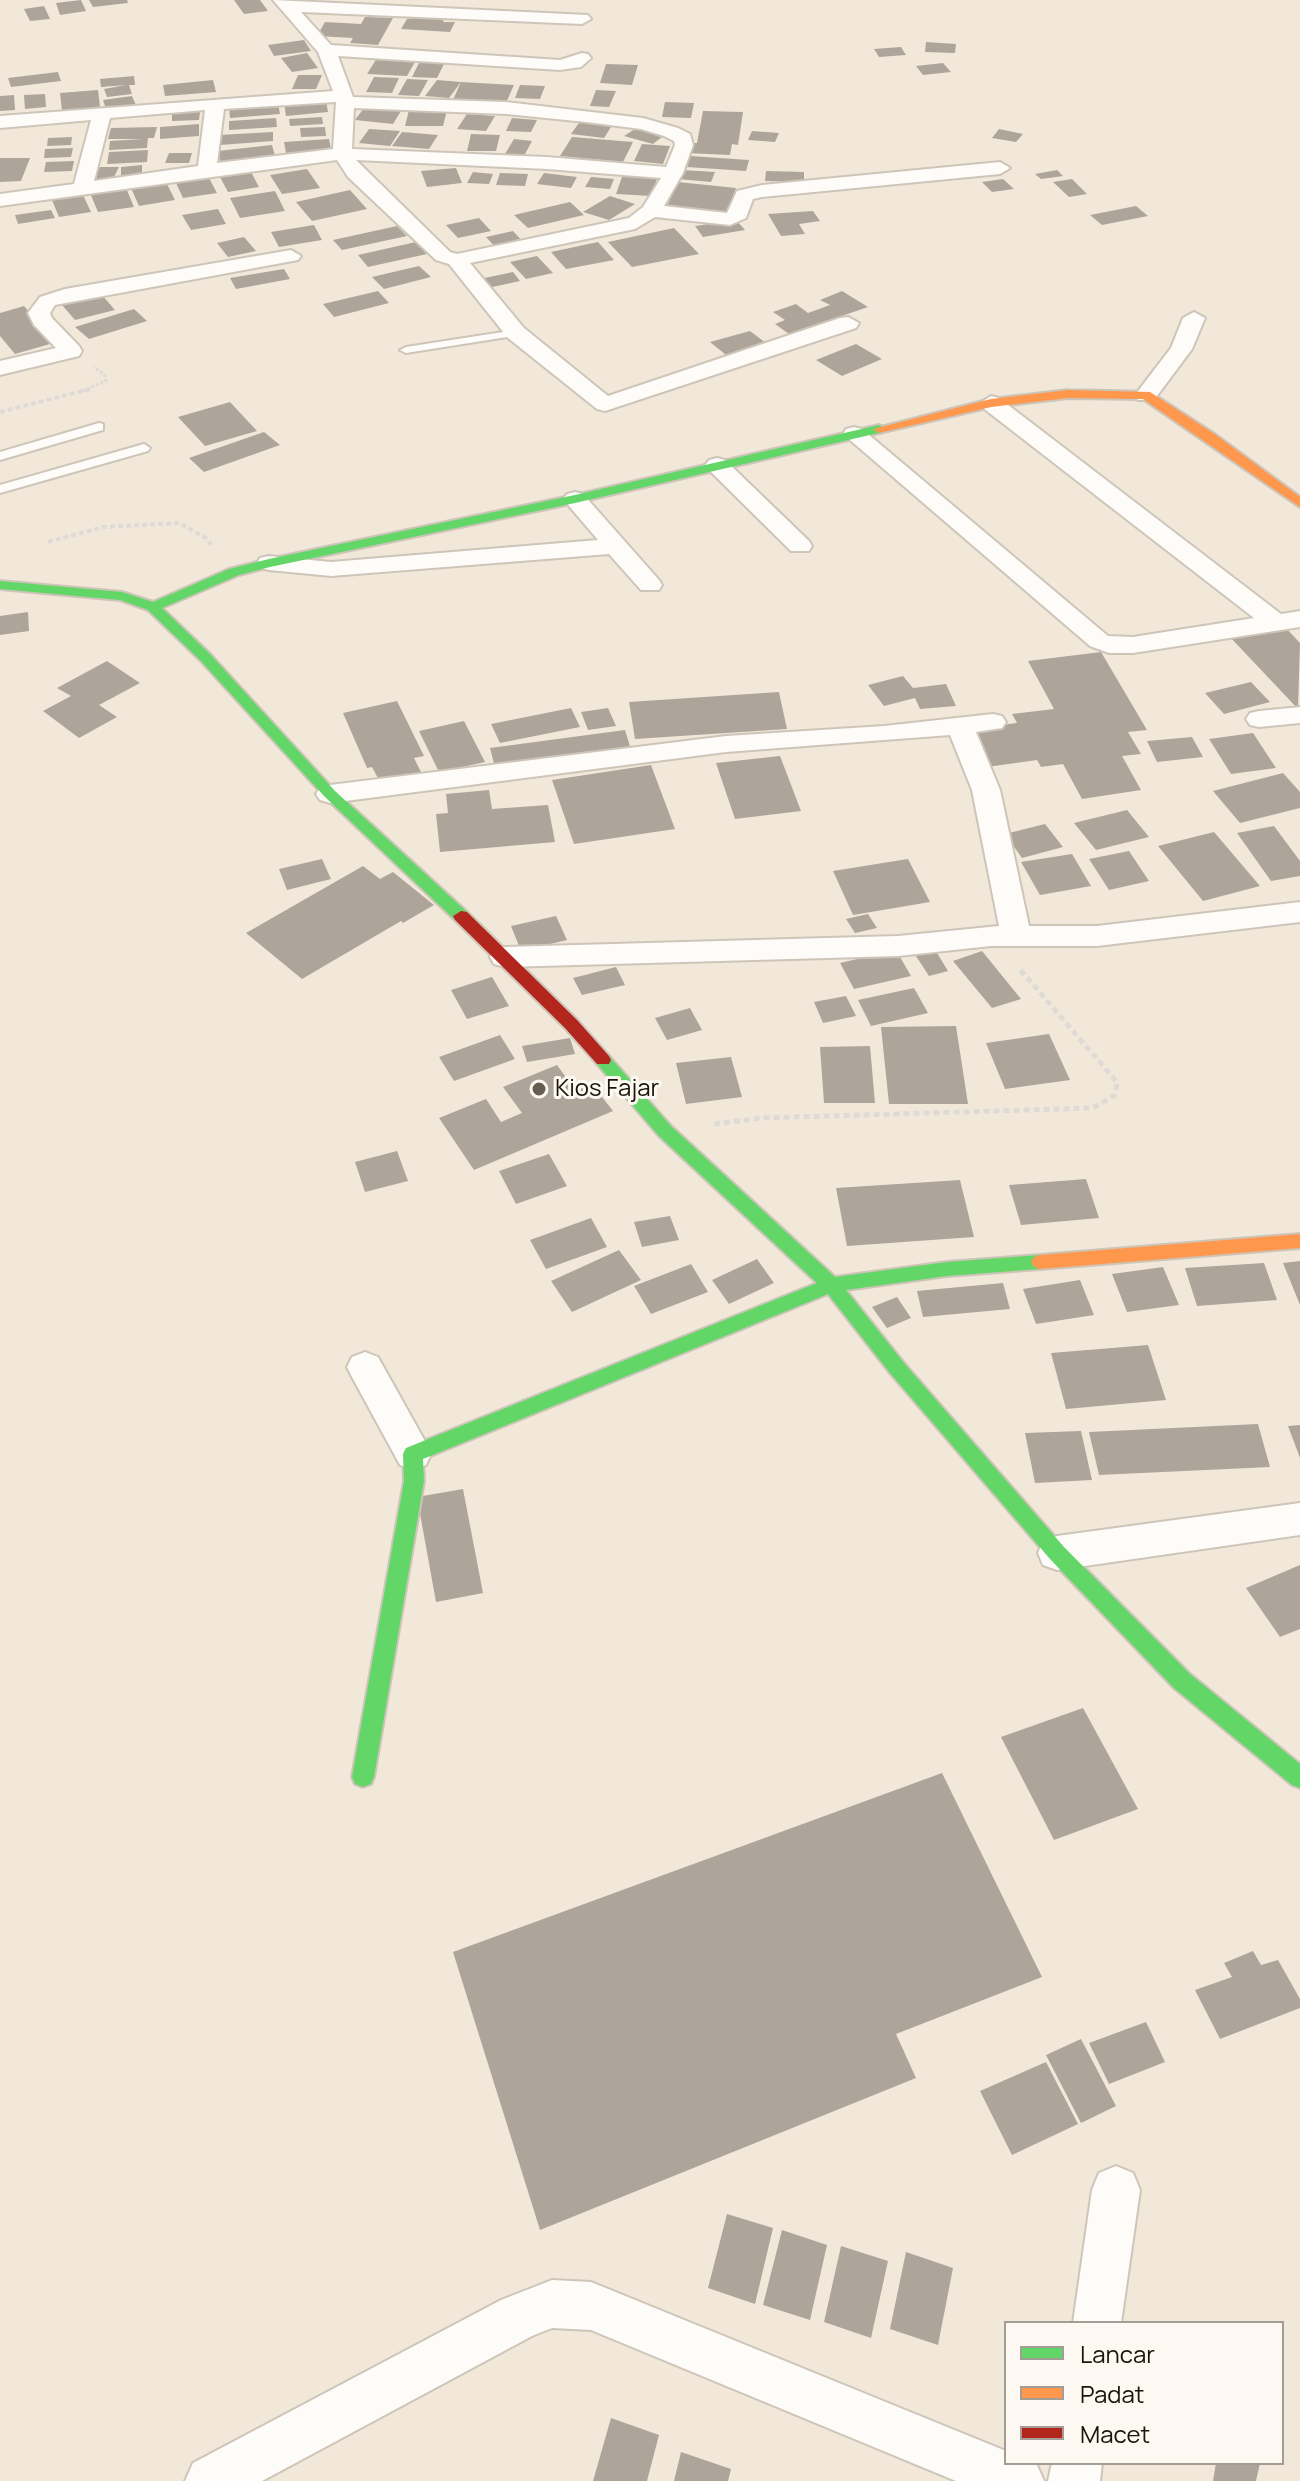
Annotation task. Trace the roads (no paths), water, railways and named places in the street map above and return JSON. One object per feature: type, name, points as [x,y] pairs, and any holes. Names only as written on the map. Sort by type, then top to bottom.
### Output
[{"type":"street","points":[[283,3],[582,19]]},
{"type":"street","points":[[0,122],[215,104],[345,99],[506,108],[643,124],[680,135],[684,145],[673,173],[651,211],[635,223],[456,260],[443,256],[362,179],[342,154],[345,99],[326,50],[283,3]]},
{"type":"street","points":[[326,50],[560,65],[575,63],[582,58]]},
{"type":"street","points":[[207,170],[215,104]]},
{"type":"street","points":[[82,188],[102,113]]},
{"type":"street","points":[[547,163],[570,114]]},
{"type":"street","points":[[0,200],[342,154],[547,163],[673,173]]},
{"type":"street","points":[[362,179],[403,156]]},
{"type":"street","points":[[651,211],[730,219],[739,214],[744,195],[762,191],[1000,168]]},
{"type":"street","points":[[0,368],[71,351],[42,320],[39,313],[47,301],[65,295],[291,256]]},
{"type":"street","points":[[456,260],[516,333],[605,404],[848,323]]},
{"type":"street","points":[[1146,395],[1181,349],[1194,318]]},
{"type":"street","points":[[153,607],[234,572],[269,563],[575,499],[991,403],[1068,394],[1146,395],[1212,438],[1300,503]]},
{"type":"street","points":[[991,403],[1288,621]]},
{"type":"street","points":[[854,434],[1099,641],[1109,645],[1133,645],[1288,621]]},
{"type":"street","points":[[717,465],[800,546]]},
{"type":"street","points":[[575,499],[650,585]]},
{"type":"street","points":[[269,563],[331,569],[613,546]]},
{"type":"street","points":[[0,585],[122,596],[153,607],[284,740],[330,794],[505,957],[571,1024],[665,1131],[831,1285],[897,1368],[1057,1553],[1182,1681],[1300,1778]]},
{"type":"street","points":[[1259,719],[1300,715]]},
{"type":"street","points":[[330,794],[726,744],[993,722]]},
{"type":"street","points":[[960,726],[986,790],[1003,936]]},
{"type":"street","points":[[505,957],[898,946],[1003,936],[1097,936],[1300,912]]},
{"type":"street","points":[[413,1454],[831,1285],[947,1269],[1300,1241]]},
{"type":"street","points":[[363,1777],[414,1481],[413,1454],[365,1367]]},
{"type":"street","points":[[1057,1553],[1300,1519]]},
{"type":"street","points":[[1097,2321],[1116,2190]]},
{"type":"street","points":[[211,2481],[518,2317],[552,2304],[591,2306],[1018,2481]]},
{"type":"lane","points":[[406,350],[516,333]]},
{"type":"lane","points":[[0,456],[99,427]]},
{"type":"lane","points":[[0,489],[144,448]]},
{"type":"place","name":"Kios Fajar","points":[[539,1089]]}]
